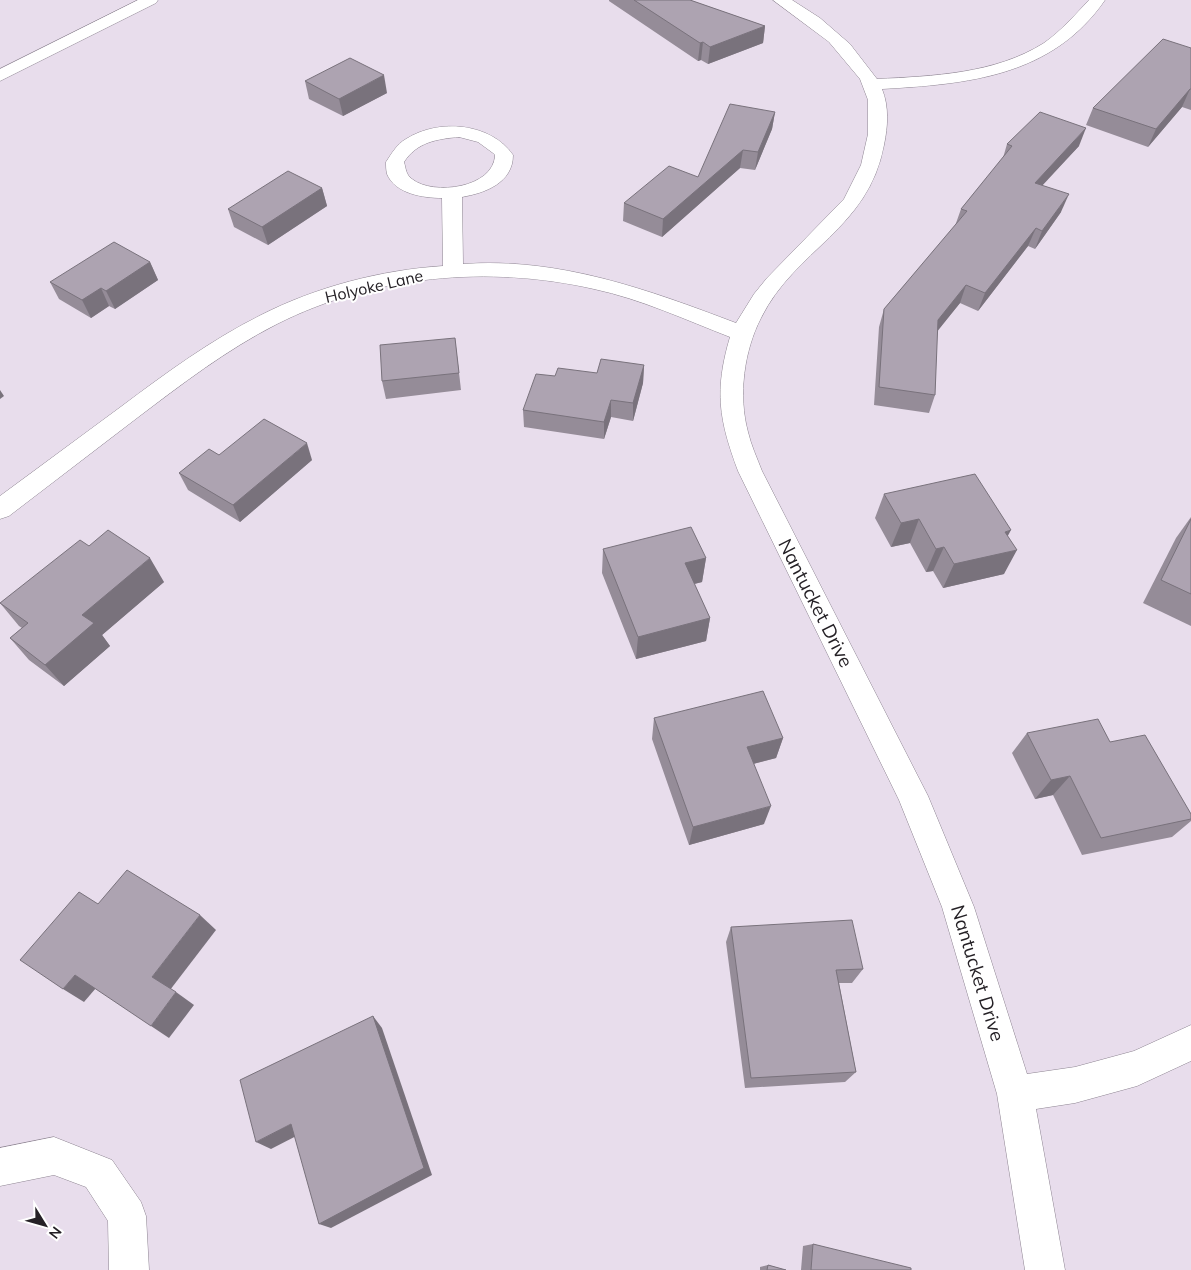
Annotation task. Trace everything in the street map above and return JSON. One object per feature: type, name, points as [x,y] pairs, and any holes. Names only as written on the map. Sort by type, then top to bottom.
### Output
[{"type":"street","points":[[0,76],[150,0]]},
{"type":"street","name":"Nantucket Drive","points":[[781,0],[807,15],[843,44],[871,84],[878,106],[878,133],[872,165],[848,207],[805,250],[774,285],[754,313],[743,334],[735,360],[732,398],[734,427],[750,471],[912,796],[958,907],[1015,1094],[1045,1270]]},
{"type":"street","points":[[871,84],[954,78],[1028,58],[1050,46],[1072,28],[1097,0]]},
{"type":"street","points":[[459,132],[479,135],[495,143],[504,155],[504,161],[503,167],[493,179],[475,189],[452,193],[429,192],[409,186],[398,175],[395,162],[402,150],[416,140],[444,133],[459,132]]},
{"type":"street","points":[[452,193],[454,269]]},
{"type":"street","name":"Holyoke Lane","points":[[0,509],[160,388],[218,348],[291,309],[344,290],[391,279],[454,269],[488,268],[544,273],[611,286],[743,334]]},
{"type":"street","points":[[1015,1094],[1075,1085],[1137,1068],[1191,1044]]},
{"type":"street","points":[[0,1167],[54,1156],[99,1173],[127,1216],[130,1270]]},
{"type":"building","points":[[634,0],[690,0],[765,26],[710,47],[703,42],[700,43]]},
{"type":"building","points":[[1163,39],[1191,48],[1191,89],[1156,129],[1093,108]]},
{"type":"building","points":[[350,58],[384,75],[339,99],[305,81]]},
{"type":"building","points":[[730,104],[775,112],[758,152],[743,150],[663,219],[624,203],[669,166],[698,177]]},
{"type":"building","points":[[1040,112],[1086,128],[1035,183],[1069,194],[1042,231],[1036,228],[985,293],[966,285],[938,320],[935,395],[879,387],[884,309],[967,211],[961,209],[1012,146],[1007,144]]},
{"type":"building","points":[[288,171],[322,188],[262,227],[228,209]]},
{"type":"building","points":[[114,242],[150,262],[106,291],[101,288],[82,300],[50,282]]},
{"type":"building","points":[[455,338],[459,373],[382,381],[380,345]]},
{"type":"building","points":[[601,359],[644,365],[633,403],[611,400],[604,422],[523,410],[536,374],[555,376],[558,368],[597,373]]},
{"type":"building","points":[[264,419],[307,443],[233,505],[179,473],[209,449],[219,455]]},
{"type":"building","points":[[975,474],[1011,530],[1005,532],[1017,550],[954,564],[944,547],[936,549],[919,519],[901,523],[884,494]]},
{"type":"building","points":[[1191,519],[1191,594],[1161,580]]},
{"type":"building","points":[[691,527],[706,558],[685,563],[710,618],[638,637],[603,549]]},
{"type":"building","points":[[108,530],[150,558],[82,615],[94,623],[45,665],[10,638],[28,623],[0,603],[80,540],[89,546]]},
{"type":"building","points":[[763,691],[783,738],[747,747],[771,806],[693,827],[654,718]]},
{"type":"building","points":[[1098,719],[1110,742],[1145,735],[1191,814],[1191,819],[1101,838],[1070,776],[1051,780],[1027,733]]},
{"type":"building","points":[[127,870],[200,915],[152,977],[176,992],[151,1026],[75,975],[63,989],[20,960],[79,892],[98,904]]},
{"type":"building","points":[[852,920],[863,969],[836,970],[856,1072],[751,1078],[731,927]]},
{"type":"building","points":[[373,1016],[424,1168],[319,1224],[291,1124],[256,1142],[240,1080]]},
{"type":"building","points":[[813,1244],[911,1268],[911,1270],[811,1270]]},
{"type":"building","points":[[768,1265],[786,1270],[767,1270]]}]
